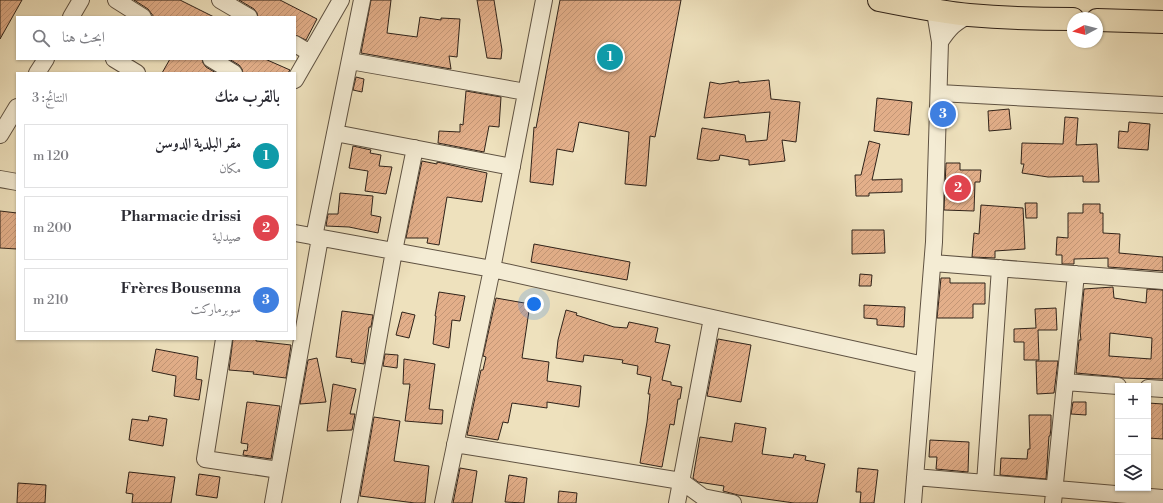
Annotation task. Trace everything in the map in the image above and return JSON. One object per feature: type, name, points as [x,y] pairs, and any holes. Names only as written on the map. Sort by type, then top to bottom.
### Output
[{"type":"main road","points":[[879,0],[908,6],[934,5],[970,15],[1037,19],[1067,19]]},
{"type":"main road","points":[[1103,20],[1163,22]]},
{"type":"street","points":[[72,16],[80,0]]},
{"type":"street","points":[[116,0],[141,16]]},
{"type":"street","points":[[220,0],[247,16]]},
{"type":"street","points":[[296,78],[341,0]]},
{"type":"street","points":[[273,503],[335,133],[362,0]]},
{"type":"street","points":[[443,503],[492,269],[544,0]]},
{"type":"street","points":[[913,503],[934,242],[940,42],[934,5]]},
{"type":"street","points":[[908,6],[923,15],[932,24],[940,42]]},
{"type":"street","points":[[940,42],[947,30],[957,22],[970,15]]},
{"type":"street","points":[[296,45],[310,53]]},
{"type":"street","points":[[38,72],[45,60]]},
{"type":"street","points":[[116,60],[135,72]]},
{"type":"street","points":[[213,60],[232,72]]},
{"type":"street","points":[[350,61],[526,92]]},
{"type":"street","points":[[939,93],[1163,105]]},
{"type":"street","points":[[0,135],[16,109]]},
{"type":"street","points":[[335,133],[512,166]]},
{"type":"street","points":[[349,503],[394,251],[415,148]]},
{"type":"street","points":[[0,179],[16,182]]},
{"type":"street","points":[[296,233],[492,269],[924,365]]},
{"type":"street","points":[[932,263],[1163,281]]},
{"type":"street","points":[[985,483],[1000,268]]},
{"type":"street","points":[[1054,496],[1076,274]]},
{"type":"street","points":[[677,503],[712,318]]},
{"type":"street","points":[[224,340],[205,459],[279,470]]},
{"type":"street","points":[[1065,382],[1115,386]]},
{"type":"street","points":[[1151,388],[1163,389]]},
{"type":"street","points":[[455,444],[681,481],[703,497],[733,503]]},
{"type":"street","points":[[915,477],[985,483],[1054,496],[1163,498]]},
{"type":"building","points":[[0,0],[22,0],[0,39]]},
{"type":"building","points":[[134,0],[180,0],[212,16],[153,16],[148,9]]},
{"type":"building","points":[[239,0],[280,0],[317,19],[306,40],[296,35],[296,16],[258,16],[254,9]]},
{"type":"building","points":[[371,0],[391,0],[387,33],[417,37],[420,17],[441,20],[441,18],[460,19],[457,57],[449,56],[451,69],[361,53]]},
{"type":"building","points":[[477,0],[494,0],[502,50],[501,59],[487,58]]},
{"type":"building","points":[[560,0],[681,0],[655,137],[650,136],[646,186],[625,184],[629,132],[579,122],[573,152],[557,149],[553,185],[530,182],[534,127],[536,128]]},
{"type":"building","points":[[169,60],[202,60],[206,67],[214,72],[163,72]]},
{"type":"building","points":[[231,60],[267,60],[290,70],[289,72],[243,72],[239,65]]},
{"type":"building","points":[[356,77],[364,79],[362,92],[353,90]]},
{"type":"building","points":[[769,80],[771,99],[800,102],[796,142],[782,140],[785,161],[749,165],[749,160],[720,155],[719,160],[711,161],[697,159],[702,128],[745,135],[746,142],[767,140],[770,112],[704,118],[710,82],[720,84],[739,81],[739,83]]},
{"type":"building","points":[[466,91],[501,97],[499,127],[489,126],[484,152],[438,143],[439,131],[460,132],[460,124],[463,125]]},
{"type":"building","points":[[877,98],[912,102],[909,135],[874,131]]},
{"type":"building","points":[[1009,109],[1011,129],[989,131],[988,111]]},
{"type":"building","points":[[1065,117],[1078,118],[1076,145],[1097,144],[1099,182],[1083,182],[1083,176],[1048,177],[1022,173],[1024,164],[1021,164],[1022,143],[1063,144]]},
{"type":"building","points":[[1129,122],[1150,124],[1148,150],[1118,148],[1119,131],[1128,132]]},
{"type":"building","points":[[869,141],[880,144],[872,180],[902,179],[902,192],[869,193],[869,196],[856,196],[855,175],[861,175]]},
{"type":"building","points":[[353,146],[371,150],[370,153],[381,155],[379,166],[392,167],[386,194],[365,191],[368,171],[349,168]]},
{"type":"building","points":[[422,161],[437,164],[437,162],[487,173],[482,202],[447,197],[439,245],[427,243],[428,238],[406,238]]},
{"type":"building","points":[[946,163],[960,163],[960,170],[981,170],[980,182],[975,182],[974,211],[944,210]]},
{"type":"building","points":[[340,193],[373,196],[371,215],[381,217],[378,233],[349,227],[326,226],[328,214],[338,214]]},
{"type":"building","points":[[1025,203],[1037,203],[1037,218],[1026,218]]},
{"type":"building","points":[[1083,204],[1100,204],[1100,213],[1103,213],[1103,233],[1120,234],[1119,253],[1163,257],[1163,271],[1108,267],[1108,258],[1074,259],[1074,264],[1062,264],[1062,255],[1056,255],[1057,237],[1068,238],[1068,213],[1083,213]]},
{"type":"building","points":[[981,205],[1023,208],[1025,249],[995,251],[995,258],[972,257],[974,233],[979,234]]},
{"type":"building","points":[[0,211],[16,213],[16,249],[0,248]]},
{"type":"building","points":[[852,230],[884,230],[885,253],[852,254]]},
{"type":"building","points":[[534,244],[630,262],[627,280],[531,262]]},
{"type":"building","points":[[860,274],[872,275],[871,286],[859,286]]},
{"type":"building","points":[[941,278],[950,278],[950,283],[985,283],[985,304],[973,304],[973,318],[937,318]]},
{"type":"building","points":[[1113,287],[1114,298],[1146,303],[1147,289],[1163,290],[1163,379],[1123,378],[1076,373],[1079,340],[1081,340],[1080,331],[1084,289]],"holes":[[[1110,333],[1152,338],[1151,359],[1109,356]]]},
{"type":"building","points":[[439,292],[465,296],[460,321],[452,320],[449,348],[433,344],[435,316]]},
{"type":"building","points":[[496,298],[530,304],[522,358],[549,362],[547,381],[581,386],[579,407],[547,402],[547,408],[512,403],[508,423],[503,422],[498,440],[467,435],[481,370],[483,370],[486,357],[483,356]]},
{"type":"building","points":[[864,305],[905,307],[904,327],[877,325],[877,319],[864,318]]},
{"type":"building","points":[[1056,308],[1057,330],[1038,330],[1039,360],[1024,360],[1024,342],[1014,342],[1014,329],[1036,328],[1035,309]]},
{"type":"building","points":[[566,310],[577,313],[576,315],[614,327],[627,328],[629,322],[658,328],[655,342],[670,345],[662,380],[671,382],[671,385],[682,387],[680,399],[678,399],[674,425],[670,424],[662,467],[640,463],[647,422],[650,394],[648,394],[651,377],[637,374],[638,366],[622,363],[623,360],[584,355],[583,362],[556,358],[558,340]]},
{"type":"building","points":[[342,311],[373,315],[371,327],[369,327],[364,364],[351,362],[352,359],[336,357]]},
{"type":"building","points":[[402,312],[415,315],[409,338],[396,335]]},
{"type":"building","points":[[718,339],[751,345],[741,402],[707,396]]},
{"type":"building","points":[[233,340],[256,340],[291,345],[286,378],[253,374],[254,372],[229,370]]},
{"type":"building","points":[[156,349],[198,357],[196,379],[202,380],[199,400],[174,396],[176,376],[152,371]]},
{"type":"building","points":[[385,354],[398,355],[397,368],[383,366]]},
{"type":"building","points":[[317,358],[326,402],[300,404],[308,360]]},
{"type":"building","points":[[404,359],[435,364],[429,409],[443,410],[442,424],[405,421],[410,384],[403,384]]},
{"type":"building","points":[[1036,361],[1058,361],[1054,393],[1037,394]]},
{"type":"building","points":[[333,384],[356,389],[350,414],[355,414],[352,430],[327,431]]},
{"type":"building","points":[[247,402],[280,406],[271,459],[243,455],[244,450],[247,451],[248,444],[241,443]]},
{"type":"building","points":[[1073,402],[1086,402],[1086,415],[1071,414]]},
{"type":"building","points":[[1151,403],[1163,404],[1163,439],[1151,438]]},
{"type":"building","points":[[1029,415],[1051,415],[1046,479],[1000,475],[1001,458],[1027,459],[1028,449],[1030,449]]},
{"type":"building","points":[[149,416],[167,419],[163,446],[129,440],[132,419],[148,421]]},
{"type":"building","points":[[374,417],[400,421],[394,461],[429,466],[425,503],[360,496]]},
{"type":"building","points":[[735,423],[766,428],[762,454],[793,458],[794,454],[806,456],[805,460],[825,464],[817,503],[794,503],[738,495],[723,491],[724,486],[698,482],[693,478],[700,437],[732,442]]},
{"type":"building","points":[[930,440],[969,442],[968,472],[936,469],[937,457],[929,457]]},
{"type":"building","points":[[460,468],[477,471],[472,503],[453,503]]},
{"type":"building","points":[[858,468],[878,470],[874,503],[860,503],[861,492],[856,492]]},
{"type":"building","points":[[129,472],[175,477],[171,503],[132,503],[133,494],[126,493]]},
{"type":"building","points":[[199,474],[220,477],[217,498],[196,495]]},
{"type":"building","points":[[509,475],[527,478],[524,503],[505,502]]},
{"type":"building","points":[[18,483],[46,485],[45,503],[17,503]]},
{"type":"building","points":[[559,491],[577,493],[576,503],[558,503]]},
{"type":"place","name":"مقر البلدية الدوسن","points":[[610,57]]},
{"type":"place","name":"Frères Bousenna","points":[[943,114]]},
{"type":"place","name":"Pharmacie drissi","points":[[958,188]]}]
